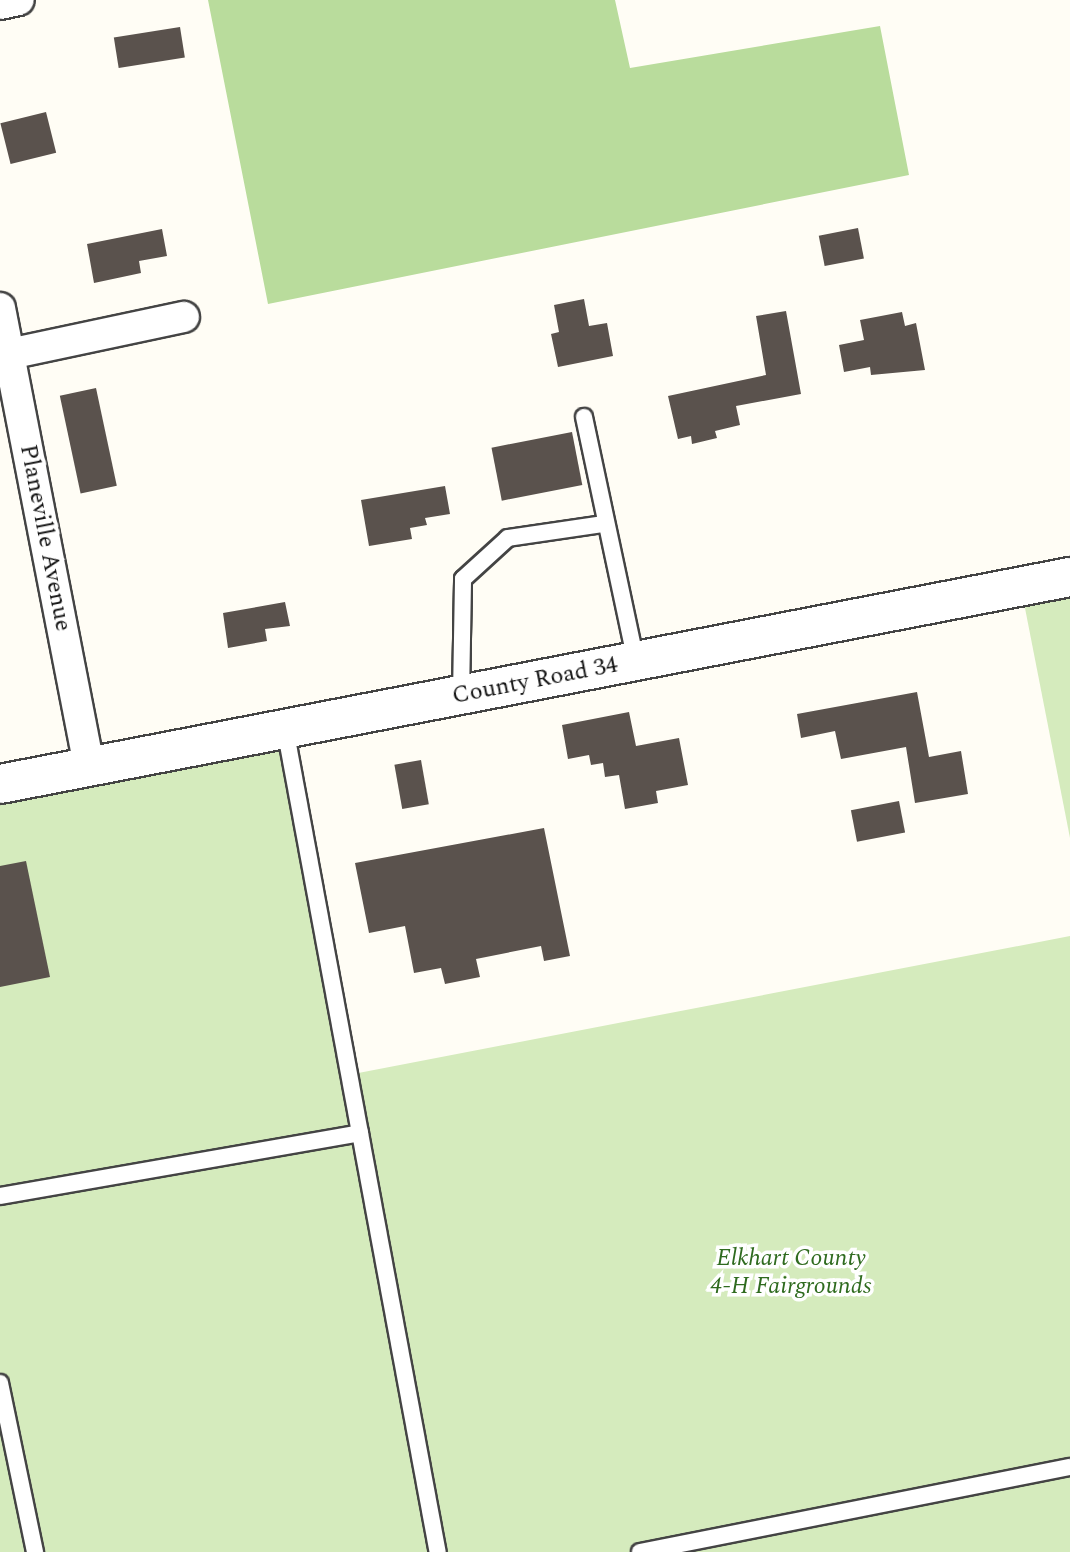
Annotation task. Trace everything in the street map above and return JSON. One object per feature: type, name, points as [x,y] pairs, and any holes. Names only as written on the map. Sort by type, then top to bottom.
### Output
[{"type":"street","points":[[0,4],[19,0]]},
{"type":"street","name":"Planeville Avenue","points":[[0,308],[5,355],[89,767]]},
{"type":"street","points":[[5,355],[184,317]]},
{"type":"street","name":"County Road 34","points":[[0,784],[1070,577]]},
{"type":"lane","points":[[584,417],[603,524],[636,662]]},
{"type":"lane","points":[[461,696],[463,579],[508,538],[603,524]]},
{"type":"lane","points":[[285,730],[438,1552]]},
{"type":"lane","points":[[0,1196],[360,1133]]},
{"type":"lane","points":[[0,1383],[35,1552]]},
{"type":"lane","points":[[640,1552],[1070,1466]]},
{"type":"green space","points":[[208,0],[615,0],[630,68],[880,26],[909,175],[268,304]]},
{"type":"green space","points":[[1070,592],[1070,838],[1024,603]]},
{"type":"green space","name":"Elkhart County 4-H Fairgrounds","points":[[284,746],[348,1075],[1070,936],[1070,1552],[0,1552],[0,801]]},
{"type":"building","points":[[180,27],[185,58],[119,68],[114,37]]},
{"type":"building","points":[[46,112],[56,153],[11,164],[0,123]]},
{"type":"building","points":[[858,228],[864,258],[825,266],[819,236]]},
{"type":"building","points":[[162,229],[167,256],[139,261],[141,273],[94,283],[87,244]]},
{"type":"building","points":[[584,299],[589,326],[607,323],[613,356],[558,367],[551,334],[559,332],[554,305]]},
{"type":"building","points":[[786,311],[801,394],[736,406],[740,425],[715,431],[717,438],[692,444],[691,436],[678,439],[668,396],[766,375],[756,316]]},
{"type":"building","points":[[902,312],[905,326],[916,323],[925,370],[871,375],[870,367],[844,372],[839,345],[864,340],[860,320]]},
{"type":"building","points":[[96,388],[117,486],[81,494],[60,396]]},
{"type":"building","points":[[572,432],[582,485],[502,501],[492,448]]},
{"type":"building","points":[[445,486],[450,514],[425,518],[427,525],[410,528],[412,539],[369,546],[361,500]]},
{"type":"building","points":[[285,602],[290,626],[265,629],[267,641],[228,648],[223,613]]},
{"type":"building","points":[[917,692],[929,757],[961,751],[968,794],[915,803],[906,747],[841,759],[835,731],[801,738],[797,714]]},
{"type":"building","points":[[629,712],[636,746],[679,738],[688,785],[656,791],[658,803],[625,809],[619,775],[605,777],[603,763],[591,765],[589,755],[568,759],[562,725]]},
{"type":"building","points":[[421,760],[429,804],[402,809],[394,765]]},
{"type":"building","points":[[899,801],[905,832],[857,842],[851,810]]},
{"type":"building","points":[[544,828],[570,956],[544,961],[541,946],[476,959],[480,977],[445,984],[441,968],[414,973],[405,926],[369,933],[355,863]]},
{"type":"building","points":[[26,861],[50,977],[0,987],[0,866]]}]
